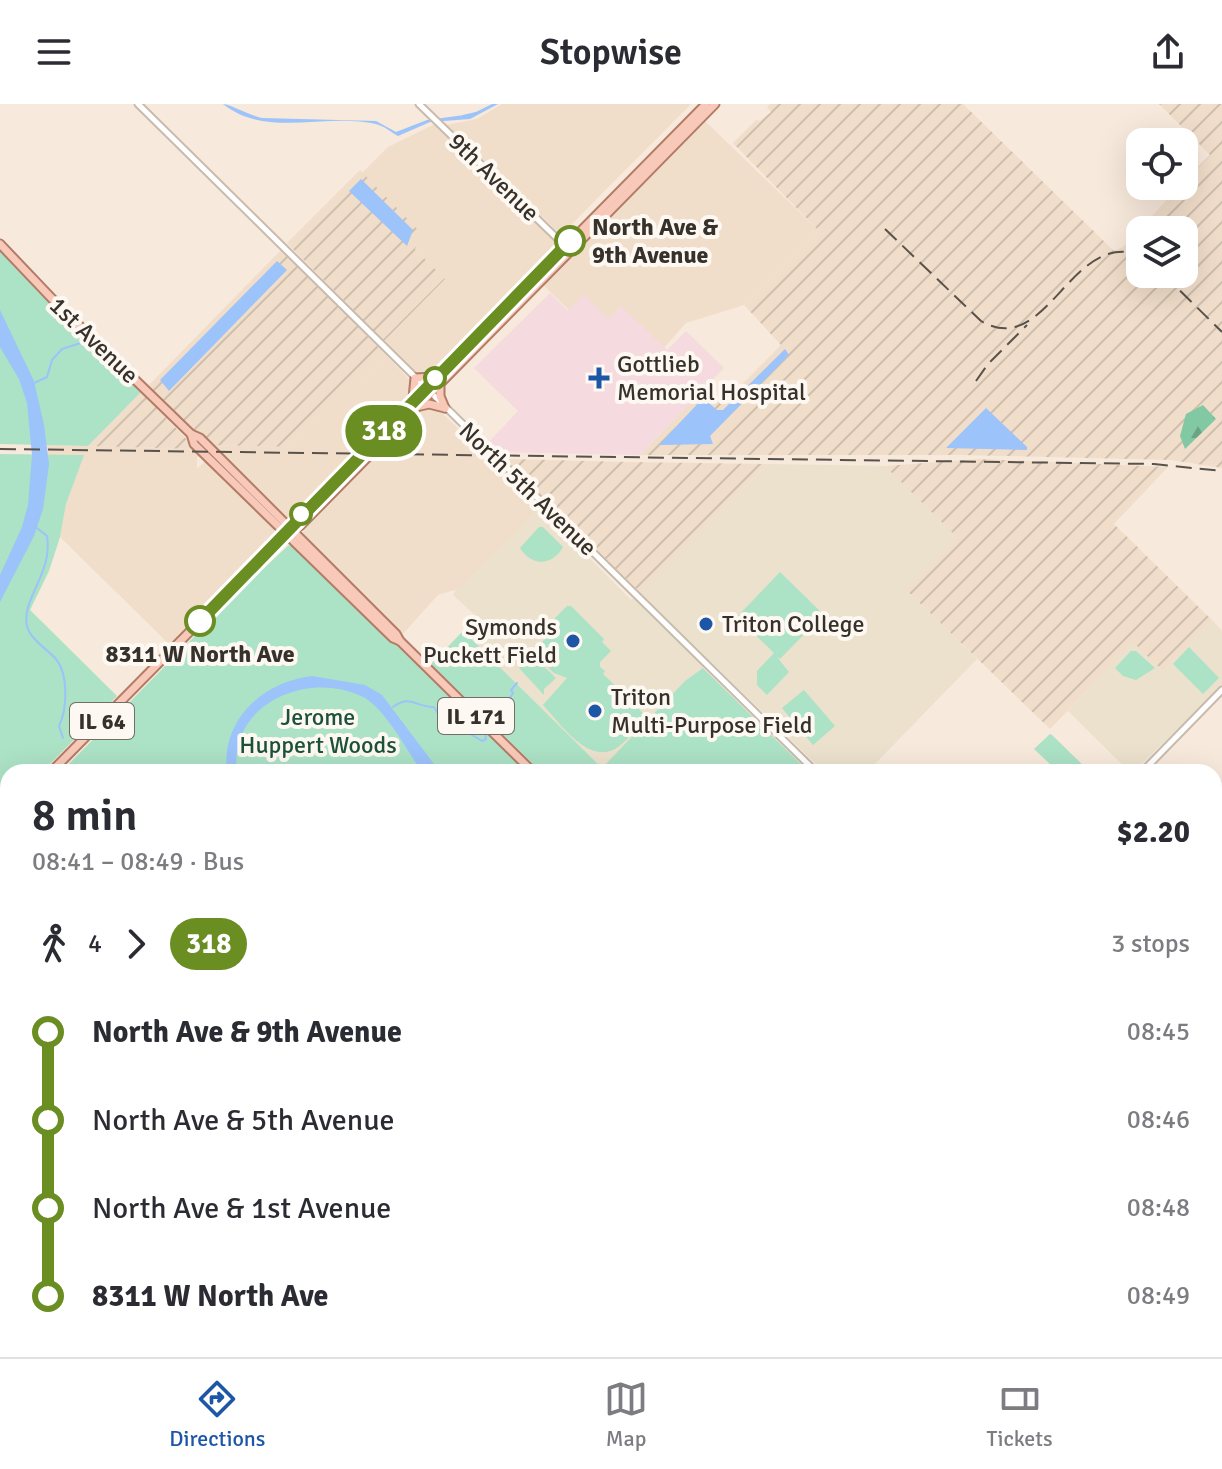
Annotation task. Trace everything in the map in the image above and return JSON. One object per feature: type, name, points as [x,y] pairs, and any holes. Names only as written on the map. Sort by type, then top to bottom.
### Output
[{"type":"main road","name":"IL 64","points":[[567,249],[706,104]]},
{"type":"main road","name":"IL 64","points":[[59,764],[289,532],[295,521],[715,104]]},
{"type":"main road","name":"1st Avenue","points":[[0,244],[191,434],[194,444],[289,532]]},
{"type":"main road","points":[[440,377],[439,392],[445,408],[429,404],[411,407],[415,378],[440,377]]},
{"type":"main road","name":"IL 171","points":[[289,532],[525,764]]},
{"type":"street","name":"North 5th Avenue","points":[[138,104],[808,764]]},
{"type":"street","name":"9th Avenue","points":[[419,104],[567,249]]},
{"type":"street","points":[[1150,764],[1222,690]]},
{"type":"shaded area","points":[[502,104],[691,104],[561,235],[446,125],[477,119]]},
{"type":"shaded area","points":[[770,104],[963,104],[1114,251],[1126,245],[1126,288],[1198,288],[1198,216],[1152,216],[1166,200],[1198,200],[1198,167],[1210,155],[1198,143],[1198,128],[1183,128],[1159,104],[1222,104],[1222,468],[1171,460],[963,455],[640,455],[704,388],[722,405],[781,345],[744,305],[819,231],[733,143],[756,120],[760,121],[771,112],[767,107]]},
{"type":"shaded area","points":[[704,120],[819,231],[744,305],[686,323],[638,377],[542,284]]},
{"type":"shaded area","points":[[435,124],[555,241],[557,249],[435,374],[422,377],[384,341],[444,279],[415,249],[421,234],[362,173],[388,147]]},
{"type":"shaded area","points":[[360,170],[422,234],[415,249],[445,279],[384,341],[287,243]]},
{"type":"shaded area","points":[[282,249],[386,355],[292,447],[210,445],[147,387]]},
{"type":"shaded area","name":"Gottlieb Memorial Hospital","points":[[550,293],[568,311],[584,295],[608,319],[621,306],[667,350],[686,331],[724,368],[640,455],[498,452],[488,443],[518,411],[474,368]]},
{"type":"shaded area","points":[[386,355],[411,381],[413,394],[292,518],[282,516],[210,445],[292,447]]},
{"type":"shaded area","points":[[141,392],[196,449],[88,446]]},
{"type":"shaded area","points":[[425,406],[439,410],[540,508],[461,588],[438,595],[402,635],[304,536],[303,529]]},
{"type":"shaded area","points":[[47,445],[196,449],[204,456],[197,457],[197,469],[207,459],[273,525],[275,535],[169,644],[60,537],[66,504],[83,456],[48,455]]},
{"type":"shaded area","points":[[503,459],[629,462],[767,464],[640,592]]},
{"type":"shaded area","points":[[979,459],[1168,467],[1114,524],[1212,620],[1163,671],[1133,643],[1050,729],[905,589],[885,466]]},
{"type":"shaded area","name":"Triton College","points":[[767,464],[885,466],[957,537],[906,590],[977,659],[875,764],[816,764],[710,661],[606,764],[598,764],[463,631],[477,617],[453,595],[540,508],[631,600]]},
{"type":"shaded area","points":[[1212,620],[1222,631],[1222,686],[1141,764],[1122,764],[1068,711],[1133,642],[1163,671]]},
{"type":"green space","points":[[0,250],[141,392],[88,446],[0,444]]},
{"type":"green space","points":[[1203,405],[1216,419],[1185,449],[1180,436],[1186,414]]},
{"type":"green space","points":[[0,454],[84,455],[66,504],[49,571],[30,610],[117,696],[50,764],[0,764]]},
{"type":"green space","points":[[539,527],[543,527],[563,547],[548,561],[530,559],[520,548]]},
{"type":"green space","name":"Jerome Huppert Woods","points":[[289,545],[295,547],[519,764],[69,764],[241,589]]},
{"type":"green space","points":[[780,572],[822,613],[780,659],[777,657],[789,672],[767,695],[757,685],[757,671],[774,653],[737,617]]},
{"type":"green space","name":"Triton Multi-Purpose Field","points":[[567,606],[571,606],[604,639],[602,642],[611,651],[600,662],[600,667],[605,671],[603,674],[647,717],[619,746],[605,752],[584,746],[543,705],[567,678],[554,673],[533,653],[550,633],[552,627],[549,624]]},
{"type":"green space","points":[[463,631],[598,764],[533,764],[431,664]]},
{"type":"green space","points":[[1189,647],[1219,678],[1203,694],[1173,664]]},
{"type":"green space","points":[[1131,651],[1136,651],[1155,668],[1136,680],[1123,676],[1115,668]]},
{"type":"green space","points":[[532,655],[556,678],[544,689],[544,695],[519,668]]},
{"type":"green space","points":[[703,668],[801,764],[606,764],[685,681]]},
{"type":"green space","points":[[804,690],[835,726],[813,745],[782,708]]},
{"type":"green space","points":[[1050,734],[1082,764],[1050,764],[1034,749]]},
{"type":"water","points":[[223,104],[262,118],[376,121],[396,132],[427,120],[472,114],[498,104],[470,119],[430,122],[398,136],[379,125],[357,121],[278,123],[258,120]]},
{"type":"water","points":[[361,179],[413,230],[407,246],[349,191]]},
{"type":"water","points":[[277,261],[287,270],[169,391],[160,380]]},
{"type":"water","points":[[0,310],[34,381],[49,464],[43,509],[34,536],[0,602],[0,575],[22,527],[28,505],[32,455],[27,403],[19,379],[0,347]]},
{"type":"water","points":[[785,349],[789,355],[710,436],[713,444],[659,445],[703,398],[717,410],[723,410]]},
{"type":"water","points":[[986,408],[1027,447],[1027,450],[946,448]]},
{"type":"water","points":[[312,676],[365,685],[382,695],[434,764],[417,764],[387,719],[361,696],[340,689],[317,687],[275,699],[258,712],[245,728],[237,748],[237,764],[227,764],[231,735],[249,706],[277,686]]},
{"type":"waterway","points":[[463,116],[476,113]]},
{"type":"waterway","points":[[34,383],[47,377],[52,360],[62,349],[87,341]]},
{"type":"waterway","points":[[37,528],[47,536],[48,550],[42,574],[28,606],[27,626],[35,640],[56,659],[63,674],[65,702],[59,726],[63,738]]},
{"type":"waterway","points":[[492,725],[499,720],[499,707],[508,701],[517,683]]},
{"type":"waterway","points":[[393,707],[408,701],[434,707],[439,715],[482,741],[486,739],[485,732]]},
{"type":"railway","points":[[885,229],[981,321],[1004,328],[1024,324],[1042,311],[1095,260],[1116,252],[1126,253]]},
{"type":"railway","points":[[1177,288],[1222,332]]},
{"type":"railway","points":[[976,381],[988,364],[1027,325]]},
{"type":"railway","points":[[0,449],[1154,464],[1222,471]]},
{"type":"bus line","name":"318","points":[[200,621],[570,241]]},
{"type":"place","name":"North Ave & 9th Avenue","points":[[570,241]]},
{"type":"place","name":"Gottlieb Memorial Hospital","points":[[599,378]]},
{"type":"place","name":"8311 W North Ave","points":[[200,621]]},
{"type":"place","name":"Triton College","points":[[706,624]]},
{"type":"place","name":"Symonds Puckett Field","points":[[573,641]]},
{"type":"place","name":"Triton Multi-Purpose Field","points":[[595,711]]}]
